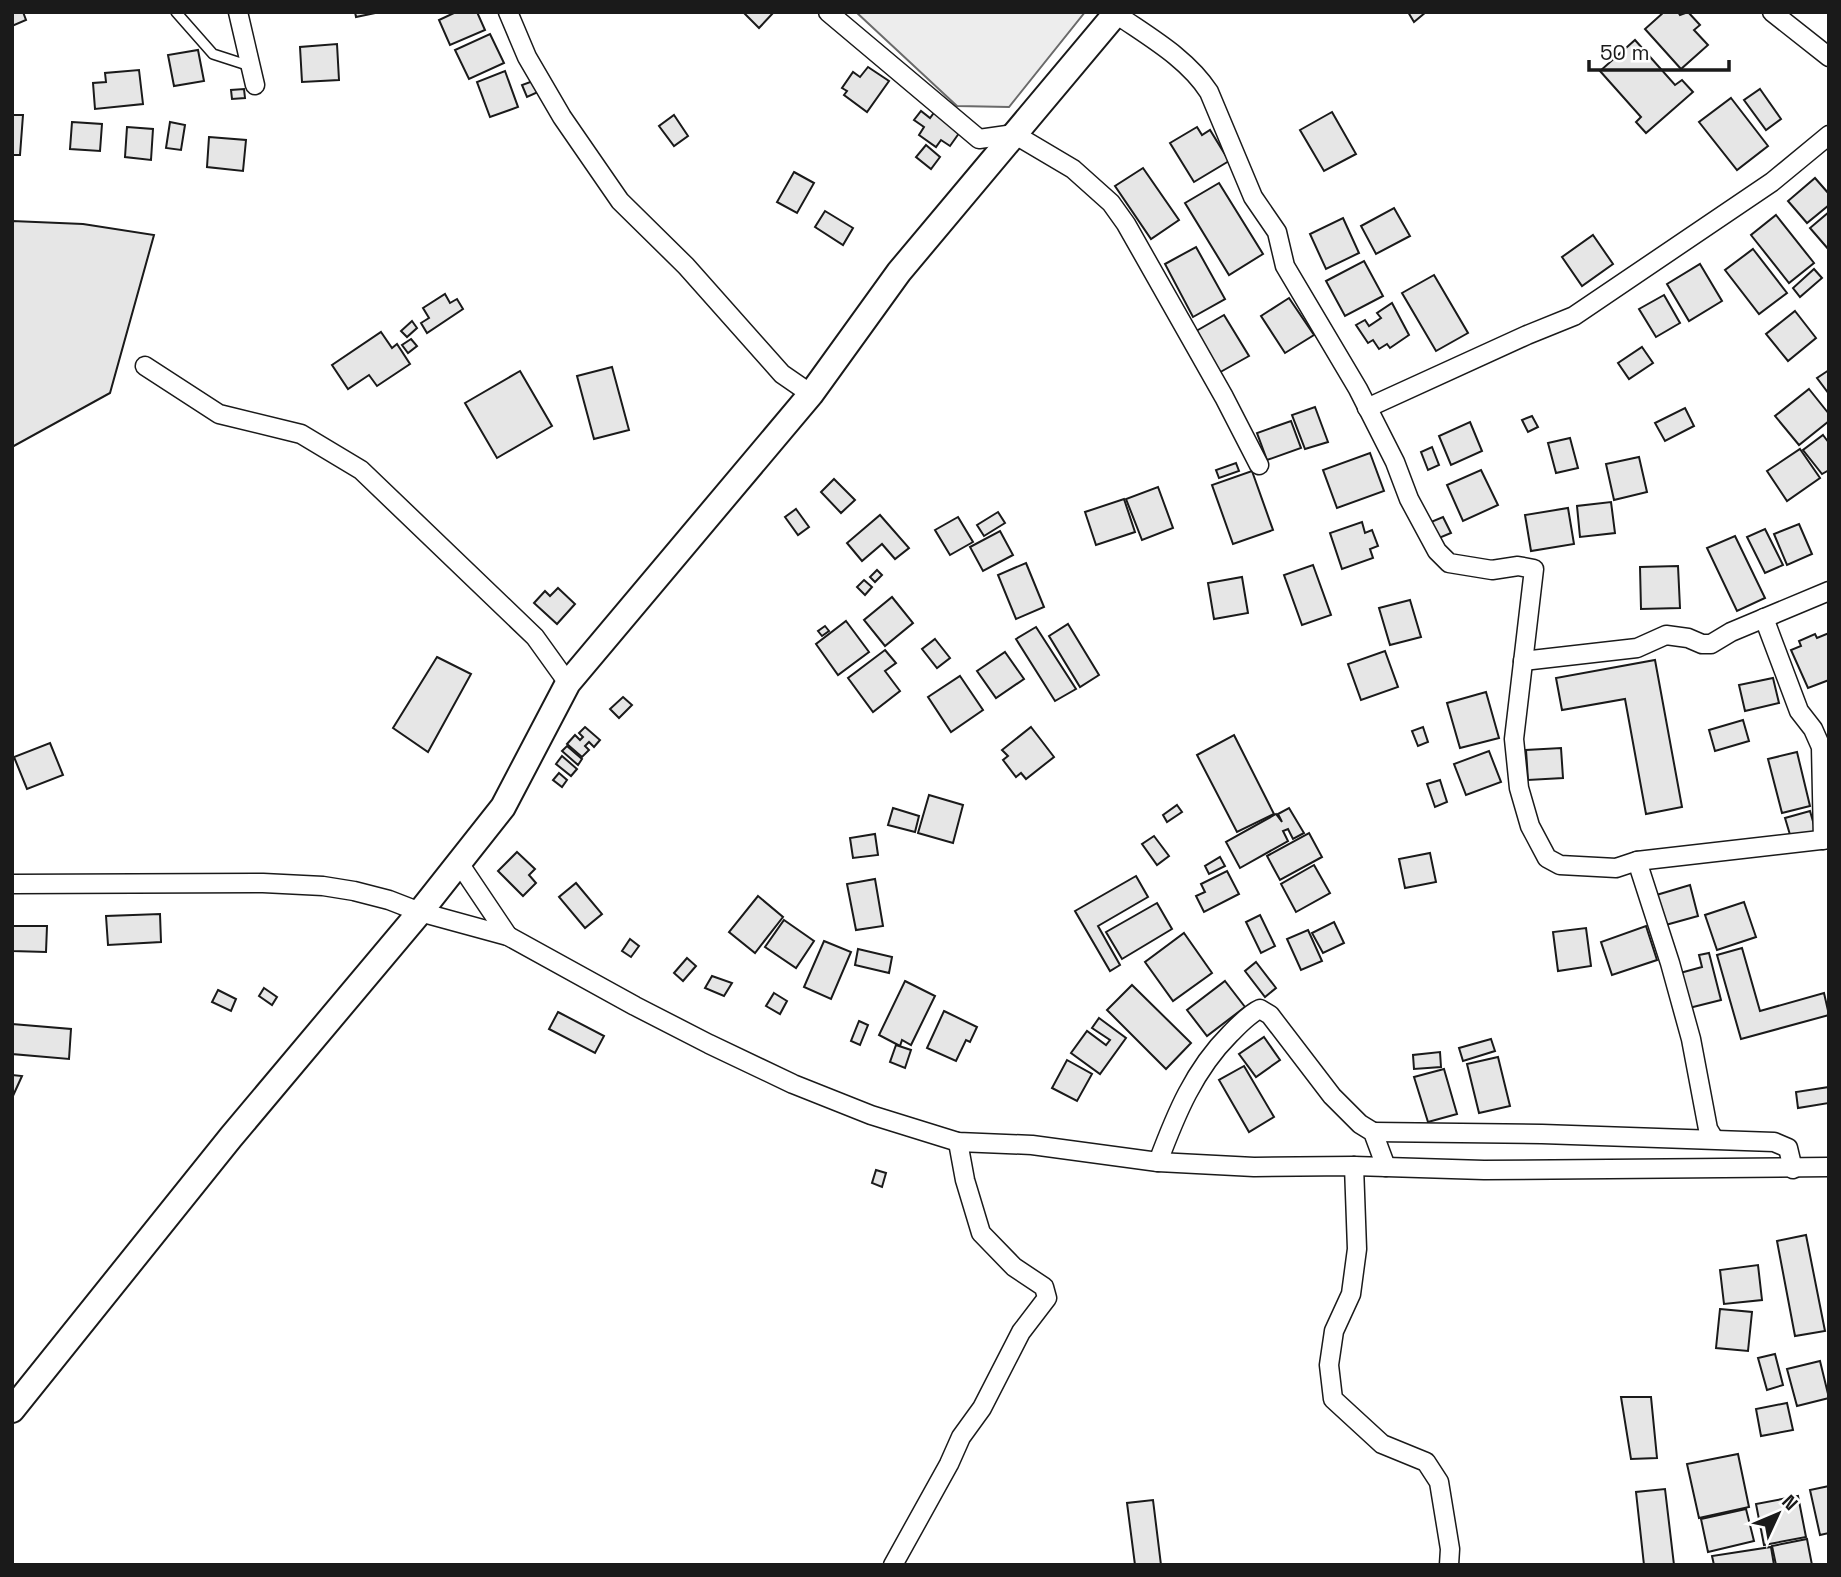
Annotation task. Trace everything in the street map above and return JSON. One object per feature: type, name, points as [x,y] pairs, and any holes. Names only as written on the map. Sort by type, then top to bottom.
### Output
[{"type":"main road","points":[[12,1410],[231,1137],[420,912],[503,807],[568,683],[811,394],[899,272],[1116,13]]},
{"type":"street","points":[[238,12],[255,85]]},
{"type":"street","points":[[508,12],[527,57],[562,117],[620,201],[686,266],[782,374],[811,394]]},
{"type":"street","points":[[828,12],[979,139],[1014,134],[1073,169],[1111,204],[1126,224],[1224,397],[1259,466]]},
{"type":"street","points":[[1772,12],[1829,57]]},
{"type":"street","points":[[1116,13],[1188,66],[1209,92],[1253,197],[1277,232],[1285,266],[1358,389],[1437,551],[1449,563],[1492,570],[1518,565],[1534,569],[1514,739],[1519,788],[1530,826],[1547,858],[1560,865],[1616,868],[1637,861],[1826,840],[1821,747],[1814,729],[1798,711],[1764,618]]},
{"type":"street","points":[[1367,408],[1574,316],[1772,182],[1829,135]]},
{"type":"street","points":[[145,366],[219,414],[301,434],[361,470],[535,637],[568,683]]},
{"type":"street","points":[[1523,661],[1637,648],[1666,635],[1711,644],[1731,632],[1829,591]]},
{"type":"street","points":[[1637,861],[1670,963],[1691,1039],[1708,1129],[1714,1139]]},
{"type":"street","points":[[459,863],[508,936]]},
{"type":"street","points":[[12,884],[262,883],[323,886],[389,900],[420,912],[508,936],[647,1013],[793,1084],[871,1115],[958,1142],[1032,1145],[1158,1162],[1254,1167],[1354,1166],[1484,1170],[1829,1167]]},
{"type":"street","points":[[1158,1162],[1180,1105],[1199,1071],[1237,1026],[1260,1009],[1270,1015],[1332,1096],[1360,1124],[1373,1132],[1774,1142],[1788,1148],[1793,1169]]},
{"type":"street","points":[[1373,1132],[1386,1167]]},
{"type":"street","points":[[893,1565],[961,1437],[982,1408],[1021,1332],[1047,1298],[1044,1287],[1014,1267],[981,1233],[965,1180],[958,1142]]},
{"type":"street","points":[[1354,1166],[1357,1249],[1351,1294],[1334,1331],[1329,1365],[1333,1399],[1382,1444],[1426,1462],[1439,1482],[1450,1549],[1449,1565]]},
{"type":"lane","points":[[176,12],[213,54],[250,66]]},
{"type":"shaded area","points":[[856,12],[1085,12],[1009,107],[957,106]]},
{"type":"building","points":[[12,12],[23,12],[26,20],[12,26]]},
{"type":"building","points":[[355,12],[380,12],[356,17]]},
{"type":"building","points":[[456,12],[477,12],[485,30],[450,45],[439,20]]},
{"type":"building","points":[[743,12],[774,12],[759,28]]},
{"type":"building","points":[[1408,12],[1426,12],[1414,22]]},
{"type":"building","points":[[1664,12],[1678,12],[1680,15],[1688,12],[1700,25],[1694,30],[1708,45],[1681,69],[1645,29]]},
{"type":"building","points":[[490,34],[504,63],[469,79],[455,50]]},
{"type":"building","points":[[1635,40],[1675,85],[1682,80],[1693,92],[1646,133],[1636,122],[1641,117],[1600,71]]},
{"type":"building","points":[[337,44],[339,80],[302,82],[300,47]]},
{"type":"building","points":[[198,50],[204,81],[174,86],[168,55]]},
{"type":"building","points":[[868,67],[889,81],[867,112],[844,95],[847,91],[842,88],[853,72],[860,77]]},
{"type":"building","points":[[139,70],[143,104],[95,109],[93,83],[106,82],[105,73]]},
{"type":"building","points":[[505,71],[518,107],[490,117],[477,82]]},
{"type":"building","points":[[533,81],[538,92],[527,97],[522,85]]},
{"type":"building","points":[[244,89],[245,98],[232,99],[231,90]]},
{"type":"building","points":[[1760,89],[1781,119],[1766,130],[1744,100]]},
{"type":"building","points":[[1731,98],[1768,146],[1737,170],[1699,122]]},
{"type":"building","points":[[936,110],[962,129],[950,146],[941,140],[936,147],[919,135],[924,127],[914,120],[921,111],[930,118]]},
{"type":"building","points":[[1332,112],[1356,154],[1324,171],[1300,130]]},
{"type":"building","points":[[12,115],[23,115],[20,155],[12,155]]},
{"type":"building","points":[[674,115],[688,136],[674,146],[659,126]]},
{"type":"building","points":[[72,122],[102,124],[100,151],[70,149]]},
{"type":"building","points":[[170,122],[185,125],[181,150],[166,148]]},
{"type":"building","points":[[127,127],[153,129],[151,160],[125,157]]},
{"type":"building","points":[[1197,127],[1202,135],[1210,130],[1229,161],[1194,182],[1170,143]]},
{"type":"building","points":[[209,137],[246,140],[243,171],[207,167]]},
{"type":"building","points":[[926,145],[940,157],[931,169],[916,157]]},
{"type":"building","points":[[1143,168],[1179,220],[1151,239],[1115,186]]},
{"type":"building","points":[[794,172],[814,183],[797,213],[777,202]]},
{"type":"building","points":[[1815,178],[1829,194],[1829,205],[1807,223],[1788,201]]},
{"type":"building","points":[[1219,183],[1263,254],[1229,275],[1185,203]]},
{"type":"building","points":[[1394,208],[1410,236],[1376,254],[1361,226]]},
{"type":"building","points":[[825,211],[853,228],[843,245],[815,227]]},
{"type":"building","points":[[1829,212],[1829,250],[1810,228]]},
{"type":"building","points":[[1776,215],[1814,263],[1789,283],[1751,235]]},
{"type":"building","points":[[1343,218],[1359,253],[1326,269],[1310,234]]},
{"type":"building","points":[[12,221],[83,224],[154,235],[110,393],[12,447]]},
{"type":"building","points":[[1593,235],[1613,264],[1582,286],[1562,257]]},
{"type":"building","points":[[1196,247],[1225,299],[1193,317],[1165,264]]},
{"type":"building","points":[[1753,249],[1787,293],[1759,314],[1725,270]]},
{"type":"building","points":[[1364,261],[1383,296],[1345,316],[1326,281]]},
{"type":"building","points":[[1700,264],[1722,301],[1689,321],[1667,284]]},
{"type":"building","points":[[1814,269],[1822,278],[1800,297],[1793,288]]},
{"type":"building","points":[[1434,275],[1468,333],[1436,351],[1402,293]]},
{"type":"building","points":[[445,294],[450,303],[457,299],[463,309],[427,333],[421,323],[429,318],[423,308]]},
{"type":"building","points":[[1664,295],[1680,323],[1656,337],[1639,309]]},
{"type":"building","points":[[1289,298],[1314,335],[1285,353],[1261,316]]},
{"type":"building","points":[[1392,303],[1409,335],[1390,348],[1387,344],[1379,349],[1373,340],[1368,343],[1356,325],[1365,320],[1369,326],[1381,318],[1377,313]]},
{"type":"building","points":[[1795,311],[1816,338],[1788,361],[1766,334]]},
{"type":"building","points":[[1224,315],[1249,356],[1215,375],[1191,334]]},
{"type":"building","points":[[412,321],[417,328],[407,337],[401,331]]},
{"type":"building","points":[[381,332],[392,348],[397,344],[410,364],[377,386],[369,375],[348,389],[332,365]]},
{"type":"building","points":[[411,339],[417,346],[408,353],[402,345]]},
{"type":"building","points":[[1642,347],[1653,363],[1629,379],[1618,363]]},
{"type":"building","points":[[612,367],[629,430],[594,439],[577,376]]},
{"type":"building","points":[[1829,370],[1829,394],[1817,378]]},
{"type":"building","points":[[520,371],[552,426],[497,458],[465,403]]},
{"type":"building","points":[[1809,389],[1829,414],[1829,421],[1799,445],[1775,416]]},
{"type":"building","points":[[1315,407],[1328,442],[1305,449],[1292,415]]},
{"type":"building","points":[[1685,408],[1694,426],[1665,441],[1655,423]]},
{"type":"building","points":[[1532,416],[1538,427],[1528,432],[1522,420]]},
{"type":"building","points":[[1291,421],[1301,448],[1267,460],[1257,433]]},
{"type":"building","points":[[1470,422],[1482,451],[1451,465],[1439,436]]},
{"type":"building","points":[[1823,435],[1829,443],[1829,470],[1822,474],[1803,450]]},
{"type":"building","points":[[1570,438],[1578,468],[1556,473],[1548,443]]},
{"type":"building","points":[[1432,447],[1439,465],[1428,470],[1421,452]]},
{"type":"building","points":[[1800,449],[1820,478],[1787,501],[1767,471]]},
{"type":"building","points":[[1370,453],[1384,491],[1337,508],[1323,470]]},
{"type":"building","points":[[1639,457],[1647,492],[1614,500],[1606,464]]},
{"type":"building","points":[[1236,463],[1239,471],[1219,478],[1216,470]]},
{"type":"building","points":[[1481,470],[1498,505],[1463,521],[1447,485]]},
{"type":"building","points":[[1252,471],[1273,530],[1233,544],[1212,485]]},
{"type":"building","points":[[834,479],[855,500],[841,513],[821,492]]},
{"type":"building","points":[[1158,487],[1173,528],[1142,540],[1126,499]]},
{"type":"building","points":[[1124,499],[1135,532],[1096,545],[1085,512]]},
{"type":"building","points":[[1611,502],[1615,533],[1580,537],[1577,506]]},
{"type":"building","points":[[1568,508],[1574,544],[1531,551],[1525,515]]},
{"type":"building","points":[[796,509],[809,527],[798,535],[785,517]]},
{"type":"building","points":[[998,512],[1005,523],[984,536],[977,525]]},
{"type":"building","points":[[880,515],[909,548],[895,559],[882,544],[862,561],[847,543]]},
{"type":"building","points":[[958,517],[973,542],[950,555],[935,530]]},
{"type":"building","points":[[1443,517],[1451,533],[1439,538],[1431,522]]},
{"type":"building","points":[[1362,522],[1365,533],[1372,530],[1378,546],[1370,549],[1373,558],[1342,569],[1330,533]]},
{"type":"building","points":[[1799,524],[1812,554],[1787,565],[1774,534]]},
{"type":"building","points":[[1765,529],[1783,565],[1765,573],[1747,537]]},
{"type":"building","points":[[1000,531],[1013,555],[983,571],[970,547]]},
{"type":"building","points":[[1735,536],[1765,598],[1737,611],[1707,548]]},
{"type":"building","points":[[1026,563],[1044,607],[1016,619],[998,575]]},
{"type":"building","points":[[1313,565],[1331,615],[1302,625],[1284,575]]},
{"type":"building","points":[[1678,566],[1680,608],[1641,609],[1640,567]]},
{"type":"building","points":[[877,570],[882,575],[875,582],[870,577]]},
{"type":"building","points":[[1242,577],[1248,613],[1214,619],[1208,583]]},
{"type":"building","points":[[864,580],[872,587],[865,595],[857,587]]},
{"type":"building","points":[[558,588],[575,604],[557,624],[534,603],[545,591],[550,596]]},
{"type":"building","points":[[892,597],[913,623],[885,646],[864,620]]},
{"type":"building","points":[[1410,600],[1421,637],[1390,645],[1379,608]]},
{"type":"building","points":[[846,621],[869,652],[838,675],[816,644]]},
{"type":"building","points":[[1068,624],[1099,675],[1080,687],[1049,636]]},
{"type":"building","points":[[825,626],[829,631],[822,636],[818,631]]},
{"type":"building","points":[[1036,627],[1076,689],[1055,701],[1016,639]]},
{"type":"building","points":[[1829,633],[1829,680],[1808,688],[1791,650],[1801,646],[1799,641],[1815,634],[1817,638]]},
{"type":"building","points":[[935,639],[950,658],[937,668],[922,649]]},
{"type":"building","points":[[885,650],[896,663],[885,671],[900,691],[873,712],[848,678]]},
{"type":"building","points":[[1385,651],[1398,687],[1361,700],[1348,664]]},
{"type":"building","points":[[1005,652],[1024,679],[996,698],[977,671]]},
{"type":"building","points":[[437,657],[471,674],[428,752],[393,728]]},
{"type":"building","points":[[1655,660],[1682,807],[1646,814],[1625,699],[1562,710],[1556,678]]},
{"type":"building","points":[[960,676],[983,710],[951,732],[928,697]]},
{"type":"building","points":[[1773,678],[1779,703],[1745,711],[1739,685]]},
{"type":"building","points":[[1486,692],[1499,738],[1460,748],[1447,703]]},
{"type":"building","points":[[623,697],[632,705],[619,718],[610,709]]},
{"type":"building","points":[[1743,720],[1749,741],[1715,751],[1709,730]]},
{"type":"building","points":[[585,727],[600,740],[594,747],[589,742],[585,746],[589,750],[582,757],[567,744],[575,735],[580,740],[583,737],[579,733]]},
{"type":"building","points":[[1031,727],[1054,757],[1026,779],[1021,773],[1016,777],[1003,760],[1008,756],[1002,750]]},
{"type":"building","points":[[1423,727],[1428,742],[1418,746],[1412,731]]},
{"type":"building","points":[[1234,735],[1274,814],[1237,832],[1197,755]]},
{"type":"building","points":[[50,743],[63,775],[27,789],[14,757]]},
{"type":"building","points":[[567,746],[582,759],[578,765],[562,751]]},
{"type":"building","points":[[1561,748],[1563,778],[1528,780],[1526,750]]},
{"type":"building","points":[[1489,751],[1501,782],[1466,795],[1454,764]]},
{"type":"building","points":[[1797,752],[1810,806],[1782,813],[1768,759]]},
{"type":"building","points":[[562,756],[577,769],[571,776],[556,764]]},
{"type":"building","points":[[559,773],[567,780],[562,787],[553,780]]},
{"type":"building","points":[[1440,780],[1447,802],[1435,807],[1427,784]]},
{"type":"building","points":[[929,795],[963,805],[953,843],[918,833]]},
{"type":"building","points":[[1177,805],[1182,812],[1167,822],[1163,815]]},
{"type":"building","points":[[893,808],[919,816],[915,832],[888,825]]},
{"type":"building","points":[[1289,808],[1304,833],[1293,839],[1288,829],[1283,831],[1288,841],[1240,868],[1226,842],[1276,814],[1282,822],[1278,814]]},
{"type":"building","points":[[1810,811],[1816,832],[1791,838],[1785,818]]},
{"type":"building","points":[[1309,833],[1322,857],[1280,880],[1267,856]]},
{"type":"building","points":[[875,834],[878,855],[853,858],[850,838]]},
{"type":"building","points":[[1154,836],[1169,856],[1157,865],[1142,844]]},
{"type":"building","points":[[517,852],[535,869],[529,875],[536,883],[523,896],[498,871]]},
{"type":"building","points":[[1430,853],[1436,882],[1405,888],[1399,859]]},
{"type":"building","points":[[1220,857],[1225,866],[1209,874],[1205,866]]},
{"type":"building","points":[[1314,865],[1330,893],[1296,912],[1281,884]]},
{"type":"building","points":[[1227,871],[1239,894],[1204,912],[1196,896],[1205,892],[1201,884]]},
{"type":"building","points":[[1136,876],[1148,897],[1098,926],[1120,965],[1110,971],[1075,911]]},
{"type":"building","points":[[875,879],[883,926],[856,930],[847,884]]},
{"type":"building","points":[[576,883],[602,914],[585,928],[559,897]]},
{"type":"building","points":[[1690,885],[1698,916],[1662,926],[1653,896]]},
{"type":"building","points":[[758,896],[783,917],[755,953],[729,932]]},
{"type":"building","points":[[1744,902],[1756,937],[1717,950],[1705,915]]},
{"type":"building","points":[[1157,903],[1172,929],[1122,959],[1106,932]]},
{"type":"building","points":[[160,914],[161,942],[108,945],[106,916]]},
{"type":"building","points":[[1260,915],[1275,946],[1261,953],[1246,922]]},
{"type":"building","points":[[784,920],[814,941],[796,968],[765,947]]},
{"type":"building","points":[[1334,922],[1344,943],[1323,953],[1312,933]]},
{"type":"building","points":[[13,926],[47,926],[46,952],[12,951]]},
{"type":"building","points":[[1646,926],[1657,960],[1612,975],[1601,942]]},
{"type":"building","points":[[1586,928],[1591,966],[1558,971],[1553,932]]},
{"type":"building","points":[[1308,930],[1322,961],[1301,970],[1287,939]]},
{"type":"building","points":[[1184,933],[1212,973],[1173,1001],[1145,962]]},
{"type":"building","points":[[630,939],[639,946],[631,957],[622,951]]},
{"type":"building","points":[[824,941],[851,952],[831,999],[804,987]]},
{"type":"building","points":[[1742,948],[1760,1011],[1824,993],[1829,1015],[1741,1039],[1717,955]]},
{"type":"building","points":[[858,949],[892,957],[889,973],[855,965]]},
{"type":"building","points":[[1709,953],[1721,1000],[1689,1008],[1680,973],[1702,967],[1699,955]]},
{"type":"building","points":[[687,958],[696,966],[683,981],[674,973]]},
{"type":"building","points":[[1256,962],[1276,988],[1265,997],[1245,971]]},
{"type":"building","points":[[712,976],[732,983],[724,996],[705,988]]},
{"type":"building","points":[[905,981],[935,996],[911,1045],[902,1040],[900,1046],[879,1035]]},
{"type":"building","points":[[1225,981],[1245,1007],[1207,1036],[1187,1010]]},
{"type":"building","points":[[1132,985],[1191,1043],[1166,1069],[1107,1010]]},
{"type":"building","points":[[264,988],[277,997],[272,1005],[259,996]]},
{"type":"building","points":[[218,990],[236,999],[231,1011],[212,1002]]},
{"type":"building","points":[[774,993],[787,1001],[780,1014],[766,1006]]},
{"type":"building","points":[[944,1011],[977,1027],[970,1042],[966,1040],[956,1061],[927,1048]]},
{"type":"building","points":[[558,1012],[604,1036],[595,1053],[549,1029]]},
{"type":"building","points":[[1099,1018],[1126,1038],[1100,1074],[1071,1053],[1087,1031],[1106,1045],[1110,1040],[1092,1028]]},
{"type":"building","points":[[859,1021],[868,1025],[860,1045],[851,1041]]},
{"type":"building","points":[[12,1024],[71,1029],[69,1059],[12,1054]]},
{"type":"building","points":[[1264,1037],[1280,1060],[1256,1077],[1239,1054]]},
{"type":"building","points":[[1491,1039],[1495,1051],[1463,1061],[1459,1048]]},
{"type":"building","points":[[896,1045],[911,1050],[905,1068],[890,1062]]},
{"type":"building","points":[[1440,1052],[1441,1067],[1414,1069],[1413,1055]]},
{"type":"building","points":[[1498,1057],[1510,1106],[1479,1113],[1467,1064]]},
{"type":"building","points":[[1067,1060],[1092,1074],[1077,1101],[1052,1088]]},
{"type":"building","points":[[1244,1066],[1274,1117],[1249,1132],[1219,1080]]},
{"type":"building","points":[[1444,1069],[1457,1114],[1428,1122],[1414,1077]]},
{"type":"building","points":[[12,1075],[22,1076],[12,1098]]},
{"type":"building","points":[[1829,1087],[1829,1103],[1798,1108],[1796,1092]]},
{"type":"building","points":[[876,1170],[886,1173],[882,1187],[872,1183]]},
{"type":"building","points":[[1806,1235],[1825,1331],[1795,1336],[1777,1241]]},
{"type":"building","points":[[1758,1265],[1762,1300],[1724,1304],[1720,1270]]},
{"type":"building","points":[[1720,1309],[1752,1312],[1748,1351],[1716,1348]]},
{"type":"building","points":[[1775,1354],[1783,1385],[1767,1390],[1758,1358]]},
{"type":"building","points":[[1820,1361],[1829,1398],[1797,1406],[1787,1369]]},
{"type":"building","points":[[1621,1397],[1651,1397],[1657,1458],[1631,1459]]},
{"type":"building","points":[[1787,1403],[1793,1430],[1761,1436],[1756,1409]]},
{"type":"building","points":[[1738,1454],[1749,1507],[1699,1518],[1687,1464]]},
{"type":"building","points":[[1829,1486],[1829,1533],[1820,1535],[1810,1490]]},
{"type":"building","points":[[1665,1489],[1674,1565],[1644,1565],[1636,1492]]},
{"type":"building","points":[[1798,1496],[1806,1537],[1764,1545],[1756,1504]]},
{"type":"building","points":[[1153,1500],[1161,1565],[1135,1565],[1127,1503]]},
{"type":"building","points":[[1746,1509],[1754,1541],[1708,1552],[1701,1519]]},
{"type":"building","points":[[1807,1539],[1812,1565],[1776,1565],[1772,1546]]},
{"type":"building","points":[[1771,1547],[1774,1565],[1714,1565],[1712,1556]]}]
